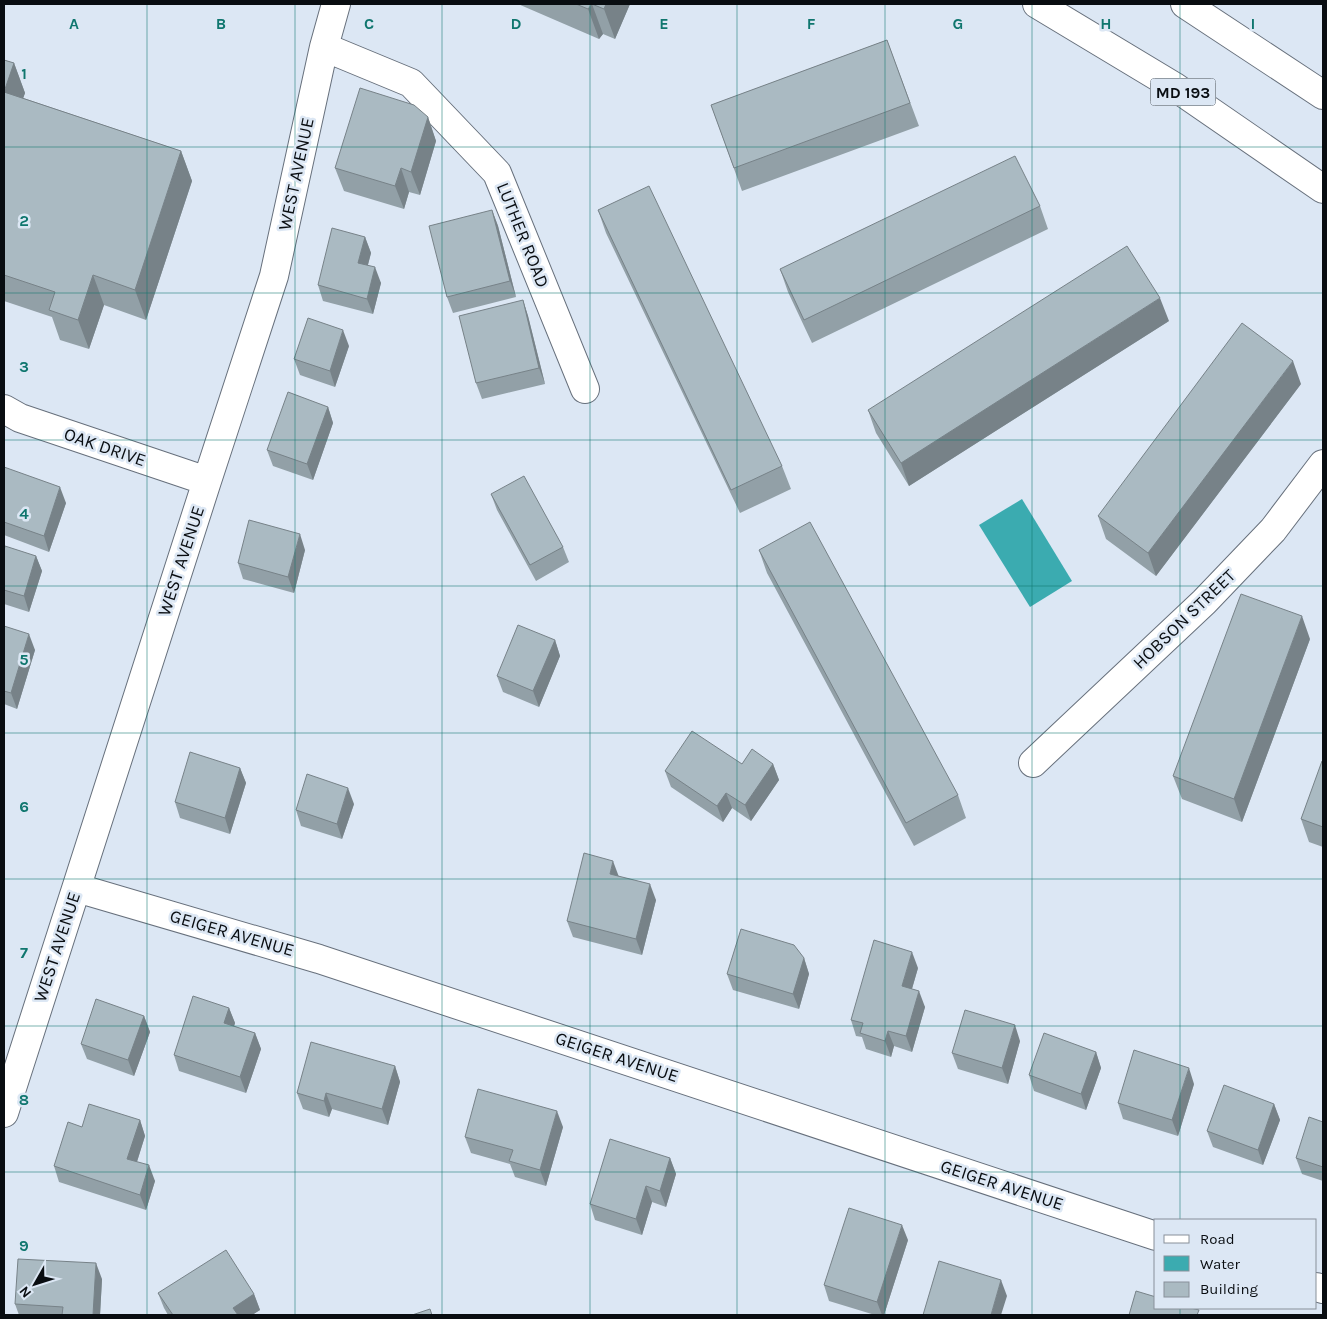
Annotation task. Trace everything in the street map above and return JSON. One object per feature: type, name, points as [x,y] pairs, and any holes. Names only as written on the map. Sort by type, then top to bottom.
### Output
[{"type":"street","name":"WEST AVENUE","points":[[4,1113],[274,276],[324,47],[336,4]]},
{"type":"street","name":"MD 193","points":[[1036,4],[1175,87],[1323,188]]},
{"type":"street","points":[[1185,4],[1323,96]]},
{"type":"street","name":"LUTHER ROAD","points":[[324,47],[411,83],[498,173],[585,389]]},
{"type":"street","name":"OAK DRIVE","points":[[4,409],[20,418],[206,482]]},
{"type":"street","name":"HOBSON STREET","points":[[1032,763],[1204,602],[1272,530],[1323,464]]},
{"type":"street","name":"GEIGER AVENUE","points":[[76,888],[329,962],[1154,1235]]},
{"type":"water","points":[[1022,499],[1072,581],[1030,607],[979,525]]},
{"type":"building","points":[[576,4],[592,4],[588,9]]},
{"type":"building","points":[[592,4],[606,4],[604,9]]},
{"type":"building","points":[[887,40],[910,103],[734,168],[711,105]]},
{"type":"building","points":[[4,60],[14,63],[4,92]]},
{"type":"building","points":[[360,88],[414,105],[428,117],[411,172],[401,168],[395,186],[335,168]]},
{"type":"building","points":[[4,92],[181,151],[135,290],[93,275],[78,320],[49,310],[55,292],[4,275]]},
{"type":"building","points":[[1015,156],[1040,206],[804,320],[780,269]]},
{"type":"building","points":[[649,186],[782,466],[731,490],[598,210]]},
{"type":"building","points":[[492,210],[510,281],[447,297],[429,226]]},
{"type":"building","points":[[332,228],[365,237],[358,263],[375,267],[367,299],[318,285]]},
{"type":"building","points":[[1127,246],[1160,298],[901,463],[868,410]]},
{"type":"building","points":[[523,300],[539,368],[476,383],[459,316]]},
{"type":"building","points":[[308,318],[343,330],[330,371],[294,359]]},
{"type":"building","points":[[1242,323],[1293,361],[1148,553],[1098,516]]},
{"type":"building","points":[[288,392],[328,407],[307,464],[267,450]]},
{"type":"building","points":[[4,467],[60,487],[44,536],[4,522]]},
{"type":"building","points":[[524,476],[563,547],[530,565],[491,494]]},
{"type":"building","points":[[249,520],[300,534],[288,577],[238,563]]},
{"type":"building","points":[[810,522],[958,795],[906,823],[759,550]]},
{"type":"building","points":[[5,546],[36,556],[24,596],[4,590]]},
{"type":"building","points":[[1241,594],[1302,616],[1234,799],[1173,776]]},
{"type":"building","points":[[518,625],[555,640],[533,691],[497,676]]},
{"type":"building","points":[[4,626],[29,634],[11,693],[4,691]]},
{"type":"building","points":[[692,731],[742,764],[752,749],[773,764],[745,805],[726,793],[717,806],[665,771]]},
{"type":"building","points":[[190,752],[240,768],[225,818],[175,802]]},
{"type":"building","points":[[1323,761],[1323,827],[1301,819]]},
{"type":"building","points":[[307,774],[348,788],[337,824],[296,810]]},
{"type":"building","points":[[584,853],[613,861],[610,874],[650,884],[636,939],[567,921]]},
{"type":"building","points":[[741,929],[794,945],[804,958],[793,994],[727,974]]},
{"type":"building","points":[[874,940],[912,952],[902,986],[919,991],[906,1036],[888,1031],[885,1041],[860,1033],[863,1023],[851,1020]]},
{"type":"building","points":[[193,996],[229,1008],[224,1023],[255,1033],[240,1077],[174,1055]]},
{"type":"building","points":[[96,999],[144,1016],[128,1060],[81,1044]]},
{"type":"building","points":[[965,1010],[1015,1025],[1002,1068],[952,1053]]},
{"type":"building","points":[[1044,1033],[1096,1052],[1081,1094],[1029,1075]]},
{"type":"building","points":[[311,1042],[395,1066],[382,1109],[326,1093],[324,1101],[297,1093]]},
{"type":"building","points":[[1134,1050],[1189,1068],[1172,1120],[1118,1103]]},
{"type":"building","points":[[1224,1085],[1274,1104],[1258,1150],[1207,1131]]},
{"type":"building","points":[[478,1089],[557,1111],[540,1170],[509,1161],[513,1150],[465,1137]]},
{"type":"building","points":[[89,1104],[140,1120],[127,1159],[149,1165],[140,1195],[54,1166],[68,1122],[82,1127]]},
{"type":"building","points":[[1309,1117],[1323,1122],[1323,1167],[1296,1158]]},
{"type":"building","points":[[610,1139],[670,1158],[660,1191],[646,1186],[636,1219],[590,1204]]},
{"type":"building","points":[[849,1208],[902,1225],[877,1302],[824,1285]]},
{"type":"building","points":[[226,1250],[254,1294],[233,1308],[238,1315],[173,1315],[158,1293]]},
{"type":"building","points":[[18,1259],[96,1263],[93,1315],[62,1315],[63,1307],[15,1304]]},
{"type":"building","points":[[939,1261],[1001,1280],[991,1315],[923,1315]]},
{"type":"building","points":[[1136,1291],[1154,1296],[1154,1309],[1199,1310],[1197,1315],[1129,1315]]},
{"type":"building","points":[[430,1309],[432,1315],[412,1315]]}]
